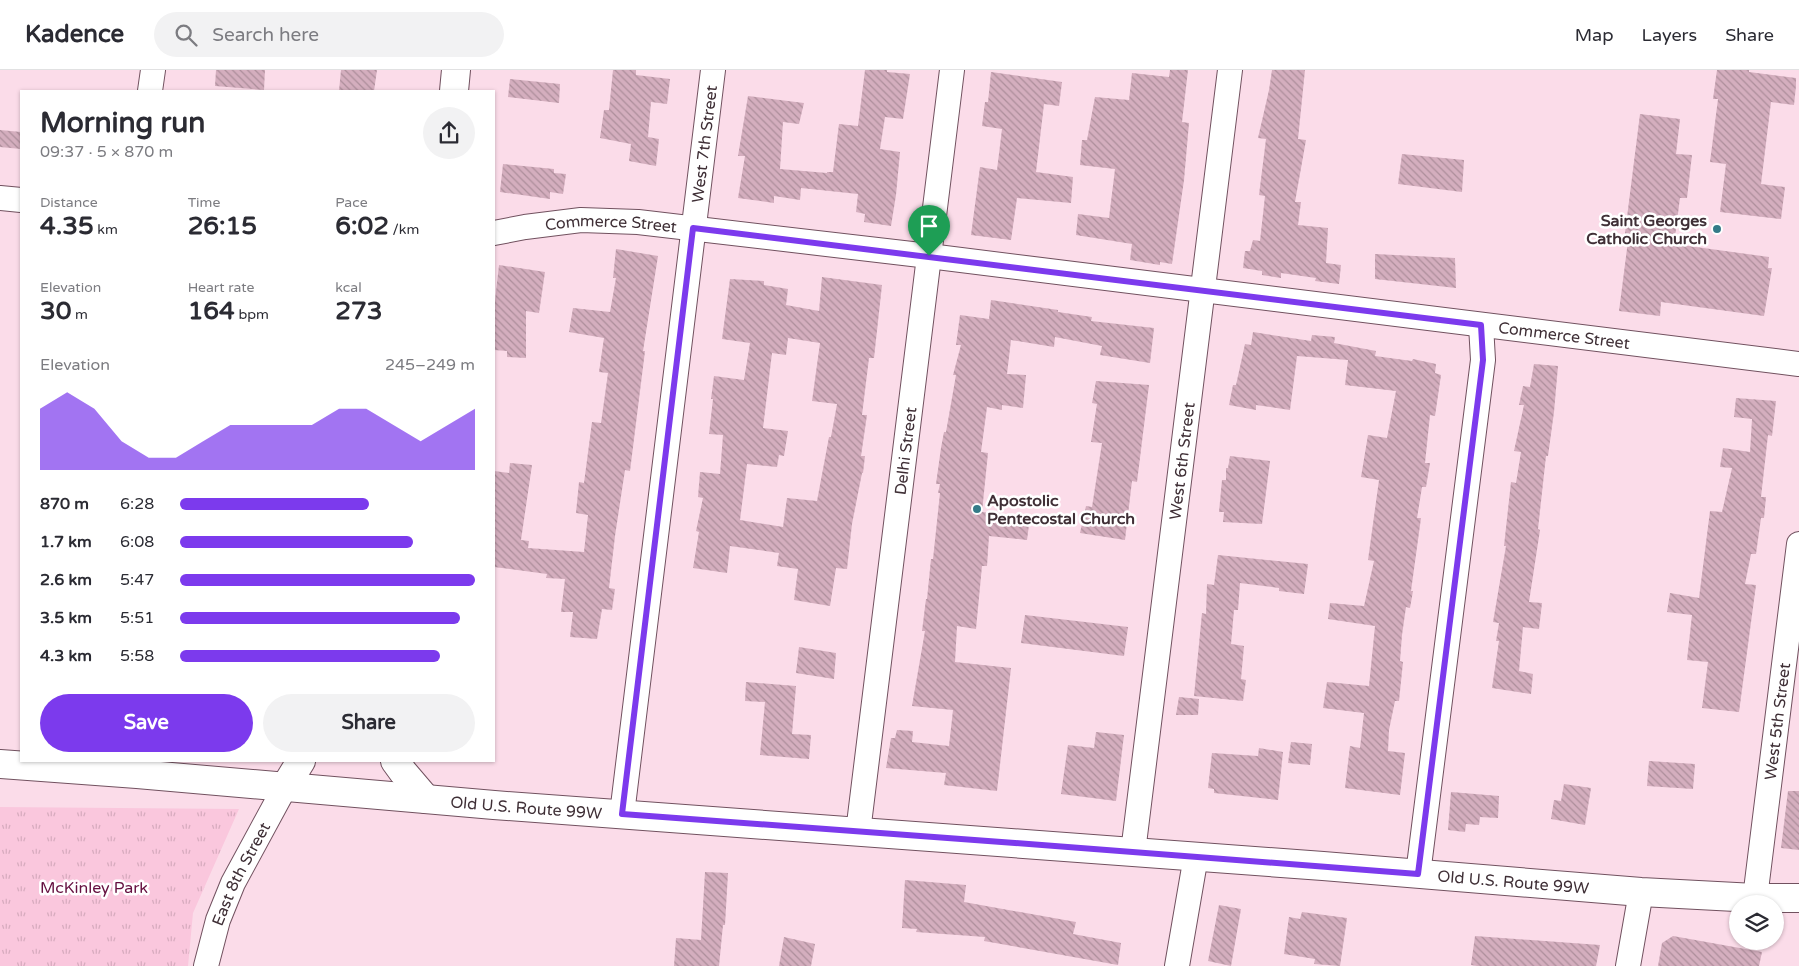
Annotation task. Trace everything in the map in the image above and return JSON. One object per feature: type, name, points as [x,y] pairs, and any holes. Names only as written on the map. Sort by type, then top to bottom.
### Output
[{"type":"main road","points":[[454,90],[456,70]]},
{"type":"main road","points":[[285,787],[300,762]]},
{"type":"main road","points":[[397,762],[426,799]]},
{"type":"main road","name":"Old U.S. Route 99W","points":[[0,764],[426,799],[1196,856],[1640,892],[1729,897]]},
{"type":"main road","name":"Old U.S. Route 99W","points":[[1784,898],[1799,898]]},
{"type":"street","points":[[150,90],[153,70]]},
{"type":"street","name":"West 7th Street","points":[[622,814],[713,70]]},
{"type":"street","name":"Delhi Street","points":[[858,832],[952,70]]},
{"type":"street","name":"West 6th Street","points":[[1133,852],[1230,70]]},
{"type":"street","points":[[0,198],[20,200]]},
{"type":"street","name":"Commerce Street","points":[[495,233],[581,220],[638,222],[929,256],[1799,364]]},
{"type":"street","points":[[1418,874],[1483,360],[1481,325]]},
{"type":"street","name":"West 5th Street","points":[[1754,895],[1799,544]]},
{"type":"street","name":"East 8th Street","points":[[206,966],[218,920],[233,883],[285,787]]},
{"type":"street","points":[[1177,966],[1196,856]]},
{"type":"street","points":[[1628,966],[1640,892]]},
{"type":"green space","name":"McKinley Park","points":[[0,807],[239,809],[193,913],[188,966],[0,966]]},
{"type":"building","points":[[216,70],[265,70],[264,90],[215,86]]},
{"type":"building","points":[[341,70],[377,70],[374,90],[339,90]]},
{"type":"building","points":[[613,70],[636,70],[636,75],[670,79],[667,104],[651,102],[648,137],[659,139],[656,166],[629,161],[631,144],[600,138],[604,110],[609,110]]},
{"type":"building","points":[[865,70],[887,70],[887,72],[910,74],[903,119],[885,117],[880,149],[900,152],[891,226],[864,222],[865,214],[856,212],[858,194],[801,188],[800,200],[774,196],[774,203],[738,198],[745,156],[738,156],[748,96],[804,103],[799,124],[783,122],[780,169],[833,172],[839,124],[858,126]]},
{"type":"building","points":[[1170,70],[1188,70],[1182,122],[1189,123],[1184,180],[1172,264],[1160,262],[1160,265],[1130,260],[1132,244],[1076,235],[1078,214],[1109,218],[1115,169],[1080,165],[1082,140],[1087,140],[1095,97],[1129,100],[1132,73],[1169,77]]},
{"type":"building","points":[[1272,70],[1305,70],[1298,139],[1306,140],[1295,202],[1301,202],[1298,225],[1328,228],[1326,263],[1341,265],[1339,284],[1315,281],[1316,278],[1281,273],[1281,278],[1262,275],[1262,271],[1243,268],[1245,251],[1250,251],[1253,240],[1260,241],[1265,196],[1259,195],[1266,139],[1258,138]]},
{"type":"building","points":[[1717,70],[1749,70],[1749,72],[1796,78],[1794,105],[1771,102],[1761,184],[1785,187],[1781,219],[1720,212],[1726,164],[1710,162],[1718,99],[1713,99]]},
{"type":"building","points":[[991,72],[1062,82],[1059,106],[1044,104],[1036,172],[1073,177],[1071,203],[1017,198],[1011,240],[971,235],[980,167],[997,170],[1002,129],[982,126],[985,102],[988,102]]},
{"type":"building","points":[[510,79],[560,84],[559,103],[508,97]]},
{"type":"building","points":[[1640,114],[1680,119],[1676,154],[1692,155],[1687,198],[1680,198],[1674,244],[1769,257],[1768,268],[1772,268],[1764,316],[1661,302],[1660,316],[1619,311],[1628,241],[1624,241]]},
{"type":"building","points":[[0,130],[20,132],[20,149],[0,147]]},
{"type":"building","points":[[1402,154],[1464,160],[1462,192],[1398,184]]},
{"type":"building","points":[[503,164],[554,169],[554,173],[566,174],[563,194],[550,192],[550,199],[500,192]]},
{"type":"building","points":[[616,249],[658,256],[643,351],[645,351],[630,471],[625,470],[615,536],[609,588],[615,589],[612,610],[602,609],[597,639],[570,637],[573,612],[561,612],[565,579],[546,578],[547,574],[495,567],[495,471],[509,473],[510,463],[532,465],[521,540],[529,541],[528,548],[584,552],[588,515],[576,513],[579,482],[584,483],[592,422],[601,423],[608,373],[599,372],[604,338],[569,332],[573,308],[610,312],[616,278],[613,278]]},
{"type":"building","points":[[1375,254],[1455,258],[1456,288],[1375,279]]},
{"type":"building","points":[[499,265],[545,272],[539,313],[526,311],[526,358],[507,357],[507,351],[495,350],[495,301]]},
{"type":"building","points":[[822,277],[882,285],[874,358],[869,358],[862,415],[867,415],[861,456],[865,456],[863,473],[852,524],[847,569],[836,568],[830,606],[794,600],[798,569],[777,566],[779,553],[730,546],[727,573],[693,568],[699,532],[696,531],[703,498],[698,497],[700,472],[720,474],[723,435],[709,434],[714,376],[744,380],[750,343],[722,339],[730,279],[764,281],[764,285],[788,289],[786,305],[819,311]],"holes":[[[788,338],[820,343],[812,401],[837,404],[817,501],[787,498],[783,527],[740,520],[747,464],[777,467],[779,455],[784,456],[788,431],[763,428],[772,353],[786,355]]]},
{"type":"building","points":[[991,300],[1092,317],[1091,321],[1154,328],[1150,363],[1100,355],[1102,346],[1055,337],[1054,347],[1011,340],[1007,374],[1026,375],[1023,408],[1002,405],[1002,410],[987,407],[981,452],[988,453],[982,512],[1030,517],[1027,540],[989,536],[987,566],[982,566],[976,629],[957,626],[955,662],[1011,668],[997,791],[944,785],[946,773],[886,768],[891,738],[895,738],[897,730],[913,731],[912,742],[949,746],[953,710],[912,706],[925,631],[922,631],[931,559],[933,559],[940,493],[938,493],[940,484],[936,484],[941,448],[944,432],[946,432],[956,375],[953,375],[961,345],[956,345],[960,315],[989,319]]},
{"type":"building","points":[[1253,332],[1311,341],[1312,335],[1335,337],[1334,343],[1376,351],[1375,356],[1412,361],[1413,359],[1436,364],[1435,373],[1441,375],[1435,416],[1430,415],[1425,463],[1430,463],[1426,487],[1422,487],[1417,518],[1421,518],[1411,591],[1413,591],[1410,608],[1406,607],[1402,635],[1400,661],[1403,662],[1399,701],[1395,701],[1389,730],[1388,751],[1405,753],[1400,795],[1345,788],[1350,746],[1360,748],[1364,713],[1323,708],[1327,682],[1369,686],[1375,626],[1328,619],[1330,603],[1364,606],[1374,561],[1368,560],[1379,480],[1361,477],[1368,435],[1387,438],[1396,391],[1345,385],[1348,360],[1297,356],[1290,410],[1256,405],[1256,410],[1229,405],[1233,385],[1236,385],[1245,344],[1251,345]]},
{"type":"building","points":[[1534,364],[1558,366],[1554,412],[1548,456],[1546,456],[1538,529],[1540,530],[1529,602],[1542,603],[1539,629],[1523,627],[1519,671],[1533,674],[1531,694],[1492,688],[1499,641],[1496,641],[1499,623],[1493,622],[1506,546],[1504,546],[1511,482],[1516,483],[1521,452],[1514,451],[1524,405],[1519,405],[1523,386],[1530,387]]},
{"type":"building","points":[[1096,381],[1149,385],[1137,482],[1132,481],[1125,540],[1080,533],[1086,506],[1092,507],[1102,443],[1091,442],[1097,404],[1092,403]]},
{"type":"building","points":[[1736,398],[1776,401],[1772,436],[1768,435],[1761,497],[1766,497],[1764,518],[1761,518],[1756,554],[1751,554],[1745,584],[1756,585],[1739,712],[1702,708],[1708,662],[1687,660],[1692,615],[1667,612],[1670,593],[1699,598],[1710,511],[1722,512],[1732,468],[1720,467],[1723,448],[1750,452],[1752,419],[1734,417]]},
{"type":"building","points":[[1230,456],[1270,461],[1262,524],[1223,522],[1224,512],[1219,512],[1222,480],[1226,480],[1226,468],[1228,468]]},
{"type":"building","points":[[1218,555],[1308,564],[1304,594],[1279,591],[1279,588],[1240,583],[1238,610],[1234,610],[1231,644],[1244,646],[1241,679],[1246,680],[1243,701],[1194,696],[1202,613],[1206,614],[1207,584],[1214,585]]},
{"type":"building","points":[[1025,615],[1128,627],[1124,656],[1021,643]]},
{"type":"building","points":[[799,647],[836,653],[834,679],[796,673]]},
{"type":"building","points":[[746,682],[796,686],[792,734],[811,735],[809,759],[760,755],[765,702],[745,701]]},
{"type":"building","points":[[1179,697],[1199,699],[1198,715],[1176,715]]},
{"type":"building","points":[[1096,732],[1124,735],[1116,801],[1061,794],[1068,745],[1094,748]]},
{"type":"building","points":[[1291,742],[1312,744],[1310,765],[1288,763]]},
{"type":"building","points":[[1259,748],[1283,752],[1278,800],[1214,793],[1214,789],[1208,788],[1212,753],[1258,756]]},
{"type":"building","points":[[1649,761],[1695,764],[1693,789],[1647,786]]},
{"type":"building","points":[[1564,784],[1591,788],[1585,825],[1551,819],[1554,800],[1561,801]]},
{"type":"building","points":[[1788,791],[1799,791],[1799,850],[1781,848]]},
{"type":"building","points":[[1451,792],[1499,796],[1498,818],[1480,817],[1479,825],[1466,824],[1465,832],[1448,830]]},
{"type":"building","points":[[705,872],[728,873],[725,925],[723,925],[719,966],[674,966],[676,938],[701,940]]},
{"type":"building","points":[[905,880],[966,885],[964,902],[1076,922],[1073,934],[1121,943],[1118,965],[984,941],[985,937],[916,932],[917,929],[902,928]]},
{"type":"building","points":[[1219,905],[1241,909],[1231,966],[1208,961]]},
{"type":"building","points":[[1302,912],[1347,918],[1340,966],[1314,964],[1315,959],[1284,954],[1289,917],[1300,919]]},
{"type":"building","points":[[1475,936],[1600,945],[1596,966],[1477,966],[1471,965]]},
{"type":"building","points":[[1673,936],[1729,946],[1729,950],[1762,952],[1759,966],[1658,966],[1662,943]]},
{"type":"building","points":[[784,937],[815,944],[811,966],[779,966]]},
{"type":"place","name":"Saint Georges Catholic Church","points":[[1717,229]]},
{"type":"place","name":"Apostolic Pentecostal Church","points":[[977,509]]},
{"type":"route","points":[[693,228],[929,256],[1481,325],[1483,360],[1418,874],[622,814],[693,228]]}]
